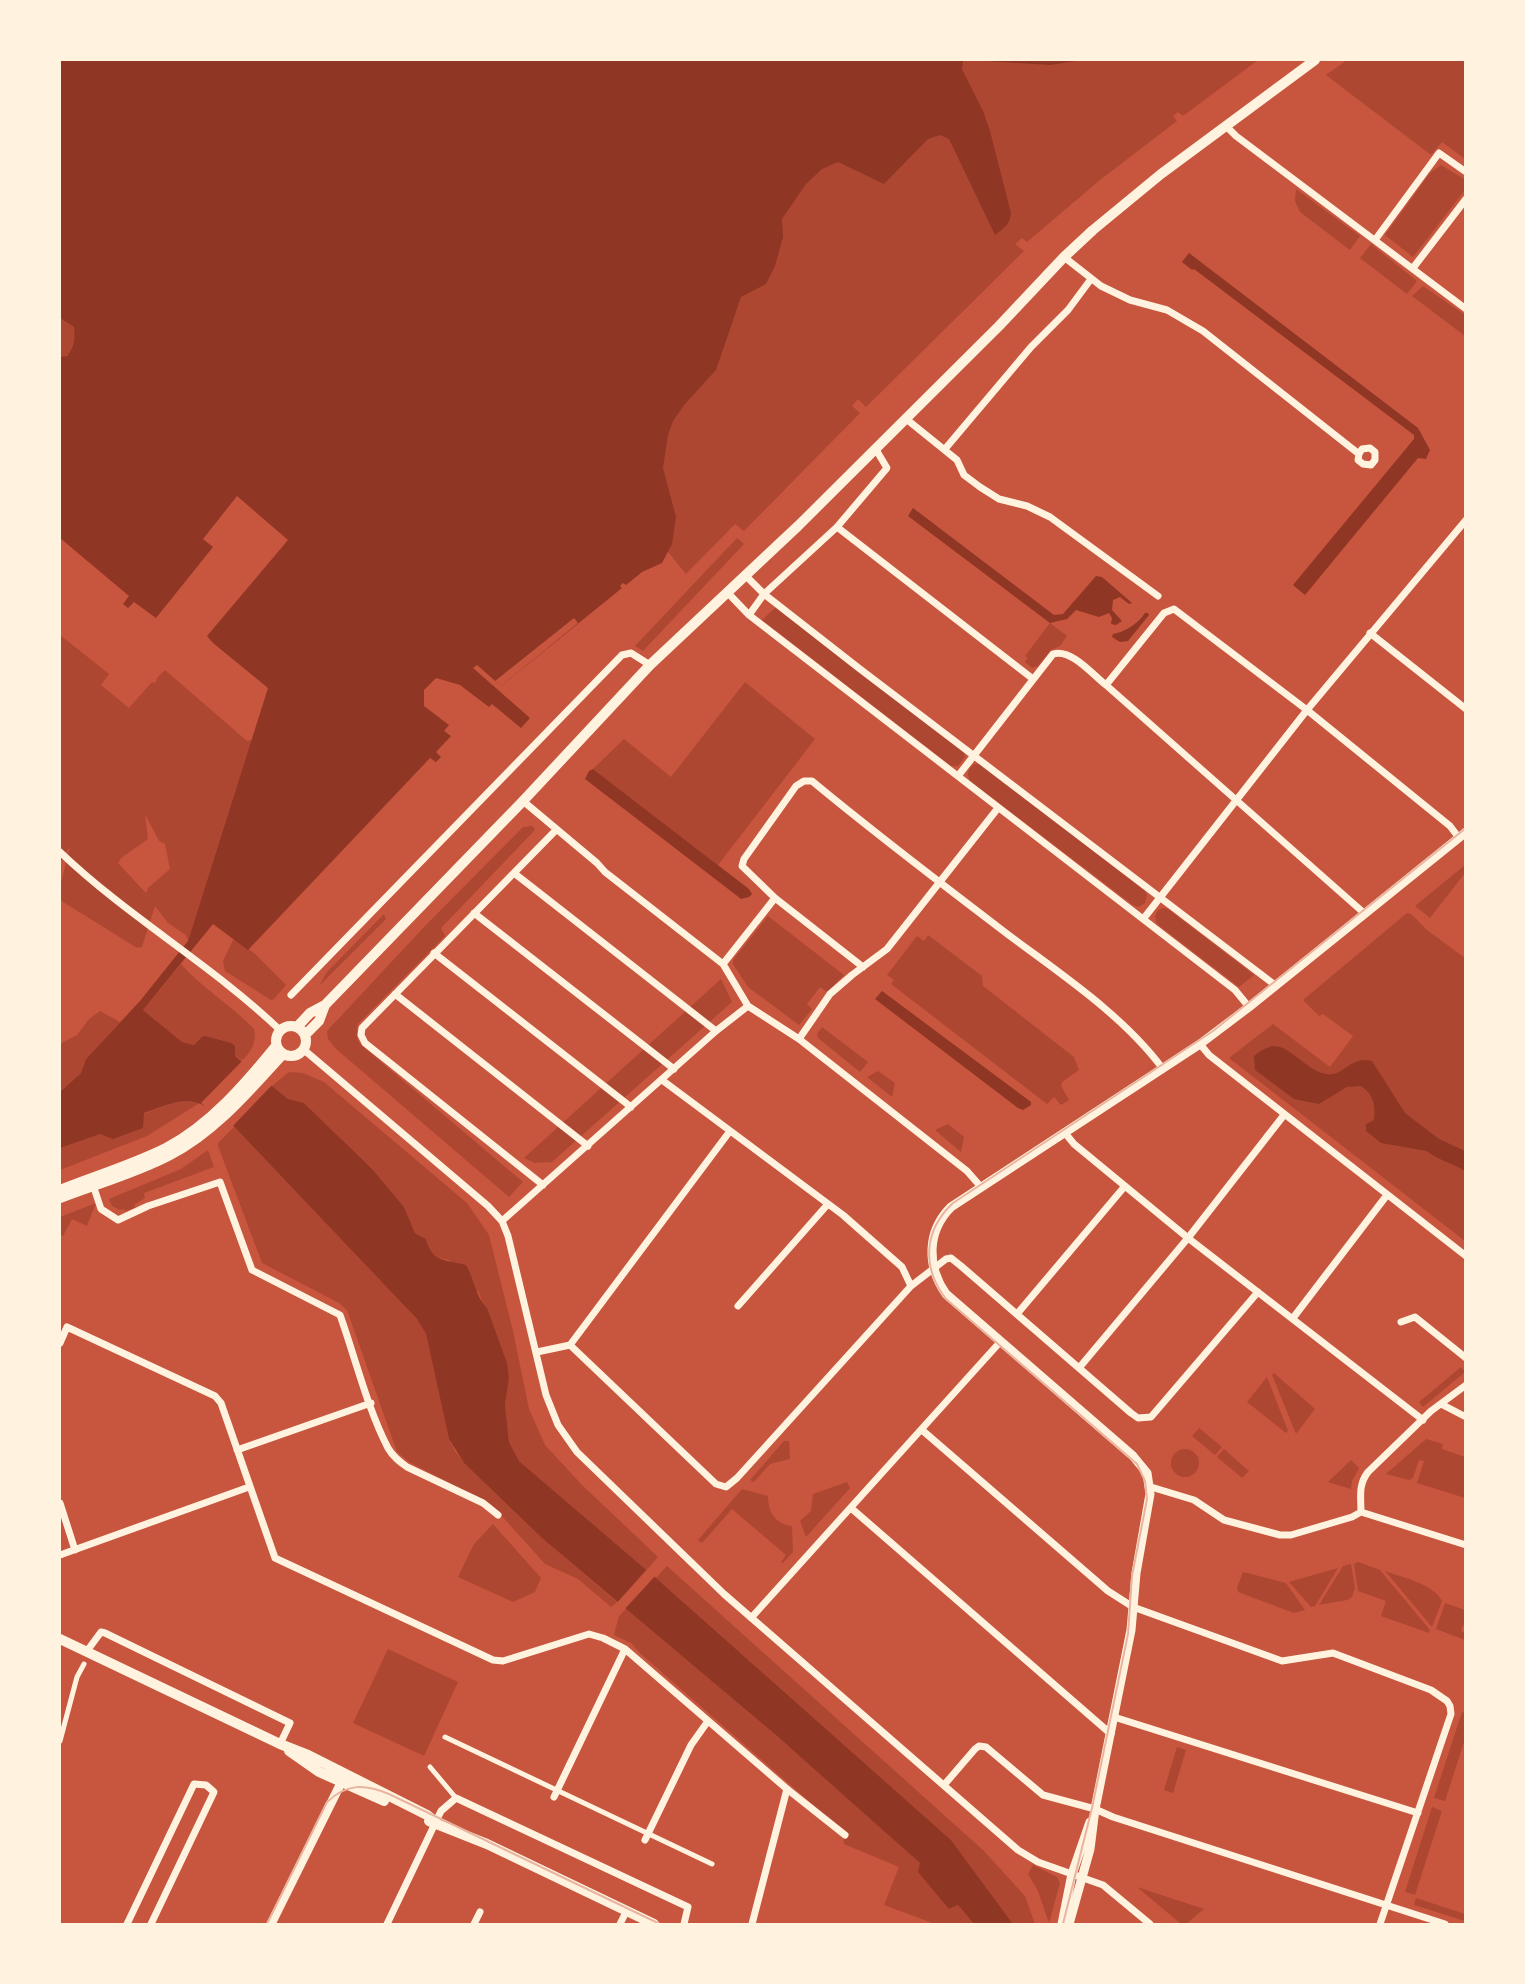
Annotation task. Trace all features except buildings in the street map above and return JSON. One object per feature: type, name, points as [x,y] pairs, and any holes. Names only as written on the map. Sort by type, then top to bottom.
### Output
[{"type":"main road","points":[[301,1031],[310,1013],[325,1005],[526,805],[650,665],[798,526],[999,326],[1064,257],[1161,174],[1315,60]]},
{"type":"main road","points":[[288,1026],[301,1031],[306,1042],[303,1049],[294,1055],[280,1050],[276,1037],[280,1030],[288,1026]]},
{"type":"main road","points":[[60,1198],[170,1154],[200,1136],[280,1050]]},
{"type":"main road","points":[[60,1189],[167,1147],[216,1117]]},
{"type":"main road","points":[[60,1633],[87,1651]]},
{"type":"main road","points":[[60,1639],[280,1744],[305,1763],[343,1778],[424,1820],[436,1822],[654,1924]]},
{"type":"street","points":[[1227,127],[1465,309]]},
{"type":"street","points":[[1375,240],[1439,153],[1465,172]]},
{"type":"street","points":[[1413,268],[1465,199]]},
{"type":"street","points":[[1064,257],[1091,279],[1130,300],[1167,310],[1203,331],[1359,454]]},
{"type":"street","points":[[945,449],[1031,347],[1068,310],[1091,279]]},
{"type":"street","points":[[905,418],[945,449],[957,460],[964,474],[990,494],[1027,506],[1049,517],[1158,596]]},
{"type":"street","points":[[749,615],[764,594],[837,527],[887,468],[875,448]]},
{"type":"street","points":[[1144,918],[1307,710],[1465,520]]},
{"type":"street","points":[[837,527],[1033,680]]},
{"type":"street","points":[[745,575],[764,594],[1159,899],[1275,985]]},
{"type":"street","points":[[727,592],[749,615],[1235,990],[1249,1007]]},
{"type":"street","points":[[1069,1924],[1084,1877],[1131,1630],[1136,1573],[1151,1487],[1147,1473],[1138,1460],[946,1294],[933,1267],[932,1248],[939,1223],[951,1207],[1200,1044],[1462,835],[1307,710],[1171,608],[1164,613],[1106,685]]},
{"type":"street","points":[[1370,633],[1465,709]]},
{"type":"street","points":[[291,995],[622,655],[631,653],[650,665]]},
{"type":"street","points":[[958,776],[1053,654],[1068,654],[1364,912]]},
{"type":"street","points":[[863,967],[775,898],[742,864],[796,786],[804,781],[812,781],[937,882],[1097,1003],[1155,1058],[1163,1069]]},
{"type":"street","points":[[526,805],[605,872],[723,964],[748,1006],[799,1039],[967,1171],[981,1187]]},
{"type":"street","points":[[799,1039],[830,994],[887,949],[937,882],[998,808]]},
{"type":"street","points":[[543,1185],[363,1040],[361,1035],[362,1028],[556,830]]},
{"type":"street","points":[[60,852],[82,873],[280,1030]]},
{"type":"street","points":[[514,873],[716,1031]]},
{"type":"street","points":[[723,964],[775,898]]},
{"type":"street","points":[[474,913],[674,1069]]},
{"type":"street","points":[[434,953],[631,1107]]},
{"type":"street","points":[[395,994],[588,1146]]},
{"type":"street","points":[[502,1222],[716,1031],[748,1006]]},
{"type":"street","points":[[1200,1044],[1209,1055],[1465,1256]]},
{"type":"street","points":[[303,1049],[488,1206],[502,1222],[508,1236],[547,1395],[558,1424],[577,1452],[717,1588],[1023,1854],[1103,1885],[1150,1924]]},
{"type":"street","points":[[662,1080],[828,1204],[902,1267],[911,1286]]},
{"type":"street","points":[[1079,1368],[1188,1238],[1284,1115]]},
{"type":"street","points":[[537,1352],[570,1345],[730,1131]]},
{"type":"street","points":[[1065,1133],[1074,1144],[1188,1238],[1423,1420]]},
{"type":"street","points":[[93,1185],[101,1209],[118,1220],[148,1206],[220,1182],[252,1270],[340,1315],[388,1448],[396,1459],[407,1467],[483,1503],[498,1515]]},
{"type":"street","points":[[1017,1314],[1125,1186]]},
{"type":"street","points":[[1293,1318],[1387,1195]]},
{"type":"street","points":[[738,1306],[828,1204]]},
{"type":"street","points":[[570,1345],[716,1484],[726,1487],[911,1286],[946,1259],[951,1258],[961,1266],[1133,1415],[1143,1419],[1151,1417],[1258,1292]]},
{"type":"street","points":[[1401,1322],[1415,1317],[1465,1358]]},
{"type":"street","points":[[60,1343],[67,1327],[215,1396],[221,1403],[275,1558],[493,1660],[503,1661],[589,1634],[603,1638],[625,1649],[787,1789],[845,1835]]},
{"type":"street","points":[[751,1618],[1001,1342]]},
{"type":"street","points":[[1361,1512],[1362,1480],[1423,1420],[1465,1385]]},
{"type":"street","points":[[237,1450],[371,1403]]},
{"type":"street","points":[[1441,1404],[1465,1417]]},
{"type":"street","points":[[922,1430],[1108,1591],[1133,1607],[1282,1661],[1333,1653],[1431,1690],[1447,1701],[1451,1714],[1380,1924]]},
{"type":"street","points":[[60,1555],[249,1487]]},
{"type":"street","points":[[1151,1487],[1194,1500],[1224,1520],[1280,1535],[1291,1535],[1361,1512],[1465,1545]]},
{"type":"street","points":[[60,1503],[75,1550]]},
{"type":"street","points":[[851,1508],[1111,1734]]},
{"type":"street","points":[[87,1651],[100,1632],[130,1645],[290,1723],[280,1744]]},
{"type":"street","points":[[556,1793],[625,1649]]},
{"type":"street","points":[[60,1741],[77,1677],[84,1664]]},
{"type":"street","points":[[1114,1717],[1418,1813]]},
{"type":"street","points":[[647,1837],[691,1745],[708,1721]]},
{"type":"street","points":[[445,1737],[647,1837],[712,1864]]},
{"type":"street","points":[[944,1785],[979,1746],[986,1747],[1043,1795],[1095,1809],[1445,1924]]},
{"type":"street","points":[[430,1768],[456,1798],[688,1907],[684,1924]]},
{"type":"street","points":[[271,1924],[343,1778]]},
{"type":"street","points":[[127,1924],[194,1784],[206,1785],[214,1793],[151,1924]]},
{"type":"street","points":[[752,1924],[787,1789]]},
{"type":"street","points":[[387,1924],[441,1811],[456,1798]]},
{"type":"street","points":[[1062,1924],[1072,1874],[1095,1809]]},
{"type":"street","points":[[536,1835],[541,1825]]},
{"type":"street","points":[[627,1878],[632,1868]]},
{"type":"street","points":[[474,1924],[480,1912]]},
{"type":"street","points":[[620,1924],[626,1912]]},
{"type":"shaded area","points":[[60,60],[967,60],[963,61],[962,69],[990,131],[1011,213],[1006,226],[995,235],[949,139],[940,135],[928,139],[884,184],[838,162],[822,169],[806,184],[782,219],[783,237],[775,266],[766,284],[741,297],[716,370],[673,421],[663,468],[676,517],[672,544],[662,563],[642,572],[626,585],[623,583],[620,586],[622,588],[501,686],[477,665],[473,668],[530,718],[521,728],[492,704],[489,707],[460,685],[436,678],[424,690],[424,706],[449,725],[444,731],[451,736],[436,752],[441,757],[436,762],[430,758],[248,950],[213,924],[143,1010],[182,1042],[194,1045],[205,1036],[235,1046],[235,1056],[288,1099],[304,1103],[372,1169],[404,1207],[415,1233],[426,1239],[436,1256],[466,1265],[480,1299],[487,1308],[507,1363],[509,1378],[505,1405],[509,1442],[519,1461],[656,1578],[951,1840],[1013,1924],[974,1924],[958,1905],[949,1909],[918,1872],[920,1863],[777,1736],[543,1539],[464,1463],[449,1439],[426,1334],[417,1319],[227,1119],[204,1105],[179,1102],[144,1113],[143,1128],[113,1139],[100,1134],[60,1148],[60,1092],[81,1073],[86,1059],[140,1001],[188,941],[268,688],[207,636],[288,540],[237,496],[203,539],[213,547],[156,618],[134,602],[128,608],[123,604],[129,596],[60,538],[60,357],[67,356],[73,346],[74,327],[60,318]]},
{"type":"shaded area","points":[[898,60],[1258,60],[1183,116],[1178,112],[1173,116],[1177,121],[1100,180],[1027,242],[1022,238],[1015,244],[1024,251],[866,407],[858,399],[852,406],[860,413],[744,531],[735,524],[686,574],[608,479],[733,215]]},
{"type":"shaded area","points":[[970,60],[1082,60],[1050,65]]},
{"type":"shaded area","points":[[1347,60],[1465,60],[1465,159],[1442,142],[1431,155],[1326,75]]},
{"type":"shaded area","points":[[1441,165],[1464,179],[1465,190],[1413,257],[1385,235],[1430,173]]},
{"type":"shaded area","points":[[1296,189],[1360,236],[1350,250],[1300,212],[1295,201]]},
{"type":"shaded area","points":[[1371,244],[1417,281],[1407,294],[1360,258]]},
{"type":"shaded area","points":[[1189,253],[1418,428],[1430,450],[1426,459],[1418,458],[1305,595],[1293,585],[1414,439],[1414,435],[1182,262]]},
{"type":"shaded area","points":[[1423,286],[1465,315],[1465,336],[1412,296]]},
{"type":"shaded area","points":[[60,318],[74,327],[75,337],[72,350],[61,358]]},
{"type":"shaded area","points":[[913,508],[1054,615],[1063,614],[1096,576],[1102,577],[1132,603],[1129,604],[1120,597],[1113,600],[1112,610],[1122,621],[1116,625],[1111,624],[1109,613],[1099,617],[1076,610],[1067,619],[1050,623],[908,516]]},
{"type":"shaded area","points":[[737,538],[744,544],[643,651],[635,646]]},
{"type":"shaded area","points":[[776,607],[964,752],[965,757],[958,766],[951,766],[762,620]]},
{"type":"shaded area","points":[[1145,613],[1149,615],[1128,641],[1120,642],[1112,637],[1113,634],[1135,624]]},
{"type":"shaded area","points":[[1050,623],[1067,636],[1060,646],[1051,650],[1038,666],[1032,668],[1025,662],[1028,658],[1025,656]]},
{"type":"shaded area","points":[[60,635],[109,674],[101,685],[129,708],[165,670],[247,741],[252,740],[188,941],[186,935],[168,923],[155,906],[142,947],[137,948],[60,900],[60,887],[70,846],[60,863]],"holes":[[[145,814],[159,841],[165,844],[170,869],[148,888],[146,893],[118,863],[148,839]]]},
{"type":"shaded area","points":[[745,682],[815,739],[718,865],[593,769],[624,739],[671,777]]},
{"type":"shaded area","points":[[975,764],[981,764],[1145,891],[1145,903],[1138,907],[1133,905],[970,781],[968,771]]},
{"type":"shaded area","points":[[593,769],[752,894],[741,899],[585,779]]},
{"type":"shaded area","points":[[532,826],[535,829],[533,832],[441,928],[445,936],[358,1024],[357,1030],[361,1045],[523,1182],[509,1197],[335,1048],[328,1039],[327,1031],[424,927],[523,827]]},
{"type":"shaded area","points":[[1465,865],[1465,873],[1430,918],[1415,906]]},
{"type":"shaded area","points":[[1168,909],[1254,975],[1239,987],[1157,924],[1155,916],[1158,910]]},
{"type":"shaded area","points":[[1407,913],[1465,958],[1465,1241],[1229,1058],[1273,1024],[1330,1067],[1353,1036],[1323,1014],[1319,1016],[1303,1000]]},
{"type":"shaded area","points":[[384,914],[386,919],[319,986],[327,972]]},
{"type":"shaded area","points":[[768,916],[844,975],[827,992],[820,987],[807,1004],[812,1009],[799,1025],[748,987],[733,964],[733,960]]},
{"type":"shaded area","points":[[928,935],[982,976],[983,986],[1074,1057],[1079,1070],[1062,1082],[1061,1086],[1069,1100],[1061,1105],[1054,1097],[1047,1104],[891,984],[894,980],[887,975],[917,936],[924,941]]},
{"type":"shaded area","points":[[234,938],[254,953],[286,985],[274,999],[271,1000],[225,971],[223,961]]},
{"type":"shaded area","points":[[181,964],[254,1029],[252,1046],[242,1060],[202,1037],[195,1045],[182,1042],[143,1010]]},
{"type":"shaded area","points":[[721,979],[732,1002],[552,1162],[535,1163],[524,1158]]},
{"type":"shaded area","points":[[882,991],[1031,1102],[1031,1105],[1023,1110],[1018,1108],[875,999]]},
{"type":"shaded area","points":[[100,1011],[120,1022],[86,1059],[81,1073],[60,1092],[60,1044],[77,1035],[89,1019]]},
{"type":"shaded area","points":[[822,1027],[868,1062],[860,1072],[818,1038],[817,1034]]},
{"type":"shaded area","points":[[1272,1046],[1286,1049],[1311,1068],[1326,1074],[1337,1073],[1358,1061],[1372,1061],[1405,1113],[1439,1139],[1465,1151],[1465,1171],[1427,1151],[1381,1143],[1366,1131],[1366,1124],[1374,1120],[1373,1100],[1361,1086],[1347,1087],[1319,1104],[1294,1099],[1255,1070],[1254,1056]]},
{"type":"shaded area","points":[[878,1071],[895,1083],[892,1097],[867,1077]]},
{"type":"shaded area","points":[[289,1072],[303,1073],[324,1082],[467,1203],[489,1235],[529,1409],[545,1445],[581,1484],[658,1557],[647,1570],[519,1461],[509,1442],[505,1405],[509,1378],[479,1293],[449,1260],[434,1254],[426,1239],[415,1233],[404,1207],[332,1130],[304,1103],[288,1099],[272,1086]]},
{"type":"shaded area","points":[[181,1099],[201,1102],[147,1136],[60,1170],[60,1148]]},
{"type":"shaded area","points":[[948,1124],[964,1137],[961,1152],[935,1130]]},
{"type":"shaded area","points":[[235,1126],[417,1319],[426,1334],[449,1439],[464,1463],[543,1539],[617,1602],[611,1607],[578,1579],[545,1564],[491,1504],[409,1462],[397,1452],[347,1310],[339,1303],[262,1263],[218,1146]]},
{"type":"shaded area","points":[[208,1150],[214,1167],[144,1193],[145,1198],[134,1205],[135,1208],[125,1211],[112,1206],[109,1199],[181,1169]]},
{"type":"shaded area","points":[[96,1203],[87,1226],[72,1219],[63,1236],[60,1235],[60,1217]]},
{"type":"shaded area","points":[[1461,1367],[1465,1372],[1423,1407],[1419,1402]]},
{"type":"shaded area","points":[[1274,1373],[1315,1409],[1296,1434],[1272,1375]]},
{"type":"shaded area","points":[[1267,1377],[1288,1431],[1286,1433],[1247,1402]]},
{"type":"shaded area","points":[[1199,1428],[1222,1447],[1215,1455],[1192,1436]]},
{"type":"shaded area","points":[[1426,1439],[1443,1444],[1442,1449],[1465,1457],[1465,1498],[1417,1483],[1424,1461],[1419,1460],[1413,1478],[1409,1480],[1386,1474]]},
{"type":"shaded area","points":[[784,1441],[789,1441],[790,1459],[770,1464],[754,1482],[750,1480]]},
{"type":"shaded area","points":[[1185,1449],[1195,1453],[1199,1463],[1195,1473],[1185,1477],[1175,1473],[1171,1463],[1175,1453]]},
{"type":"shaded area","points":[[1224,1449],[1249,1471],[1242,1478],[1217,1457]]},
{"type":"shaded area","points":[[1351,1460],[1359,1468],[1351,1489],[1328,1482]]},
{"type":"shaded area","points":[[847,1482],[850,1488],[806,1537],[800,1521],[811,1511],[813,1494]]},
{"type":"shaded area","points":[[742,1489],[768,1496],[769,1507],[777,1520],[792,1526],[793,1552],[783,1563],[781,1562],[786,1555],[732,1509],[702,1543],[698,1540]]},
{"type":"shaded area","points":[[493,1524],[541,1578],[535,1592],[513,1602],[458,1577],[474,1544]]},
{"type":"shaded area","points":[[1358,1562],[1380,1570],[1430,1630],[1429,1633],[1381,1616],[1386,1601],[1358,1591],[1354,1564]]},
{"type":"shaded area","points":[[1351,1564],[1355,1588],[1352,1597],[1319,1605],[1343,1566]]},
{"type":"shaded area","points":[[667,1566],[984,1851],[1025,1896],[1035,1924],[1013,1924],[951,1840],[656,1578]]},
{"type":"shaded area","points":[[1338,1568],[1315,1606],[1311,1607],[1289,1582]]},
{"type":"shaded area","points":[[1385,1571],[1416,1582],[1437,1595],[1442,1601],[1432,1627]]},
{"type":"shaded area","points":[[1243,1572],[1286,1583],[1305,1610],[1294,1613],[1238,1592]]},
{"type":"shaded area","points":[[1445,1603],[1465,1610],[1461,1631],[1465,1633],[1465,1640],[1436,1629]]},
{"type":"shaded area","points":[[626,1609],[884,1830],[920,1863],[918,1871],[950,1909],[958,1905],[974,1924],[935,1924],[884,1905],[899,1867],[844,1844],[843,1831],[631,1643],[614,1635],[619,1616]]},
{"type":"shaded area","points":[[388,1649],[458,1682],[424,1756],[353,1723]]},
{"type":"shaded area","points":[[1462,1712],[1465,1713],[1465,1739],[1445,1801],[1434,1798]]},
{"type":"shaded area","points":[[1177,1747],[1186,1750],[1173,1793],[1164,1790]]},
{"type":"shaded area","points":[[1432,1807],[1442,1811],[1415,1895],[1405,1892]]},
{"type":"shaded area","points":[[1033,1865],[1057,1877],[1060,1883],[1049,1923],[1038,1891],[1028,1874]]},
{"type":"shaded area","points":[[1137,1887],[1204,1909],[1186,1924],[1181,1924]]},
{"type":"shaded area","points":[[1416,1898],[1465,1914],[1465,1921],[1414,1905]]},
{"type":"pier","points":[[574,618],[578,623],[501,686],[495,681]]},
{"type":"pier","points":[[245,1058],[274,1083],[231,1128],[201,1103]]},
{"type":"pier","points":[[649,1567],[657,1574],[623,1611],[615,1605]]},
{"type":"tram line","points":[[1063,1924],[1092,1808],[1128,1634],[1132,1576],[1147,1499],[1145,1481],[1137,1464],[946,1299],[933,1275],[929,1250],[931,1238],[936,1225],[953,1203],[1213,1031],[1466,828]]},
{"type":"tram line","points":[[267,1924],[327,1802],[342,1791],[356,1787],[372,1788],[389,1794],[660,1924]]}]
